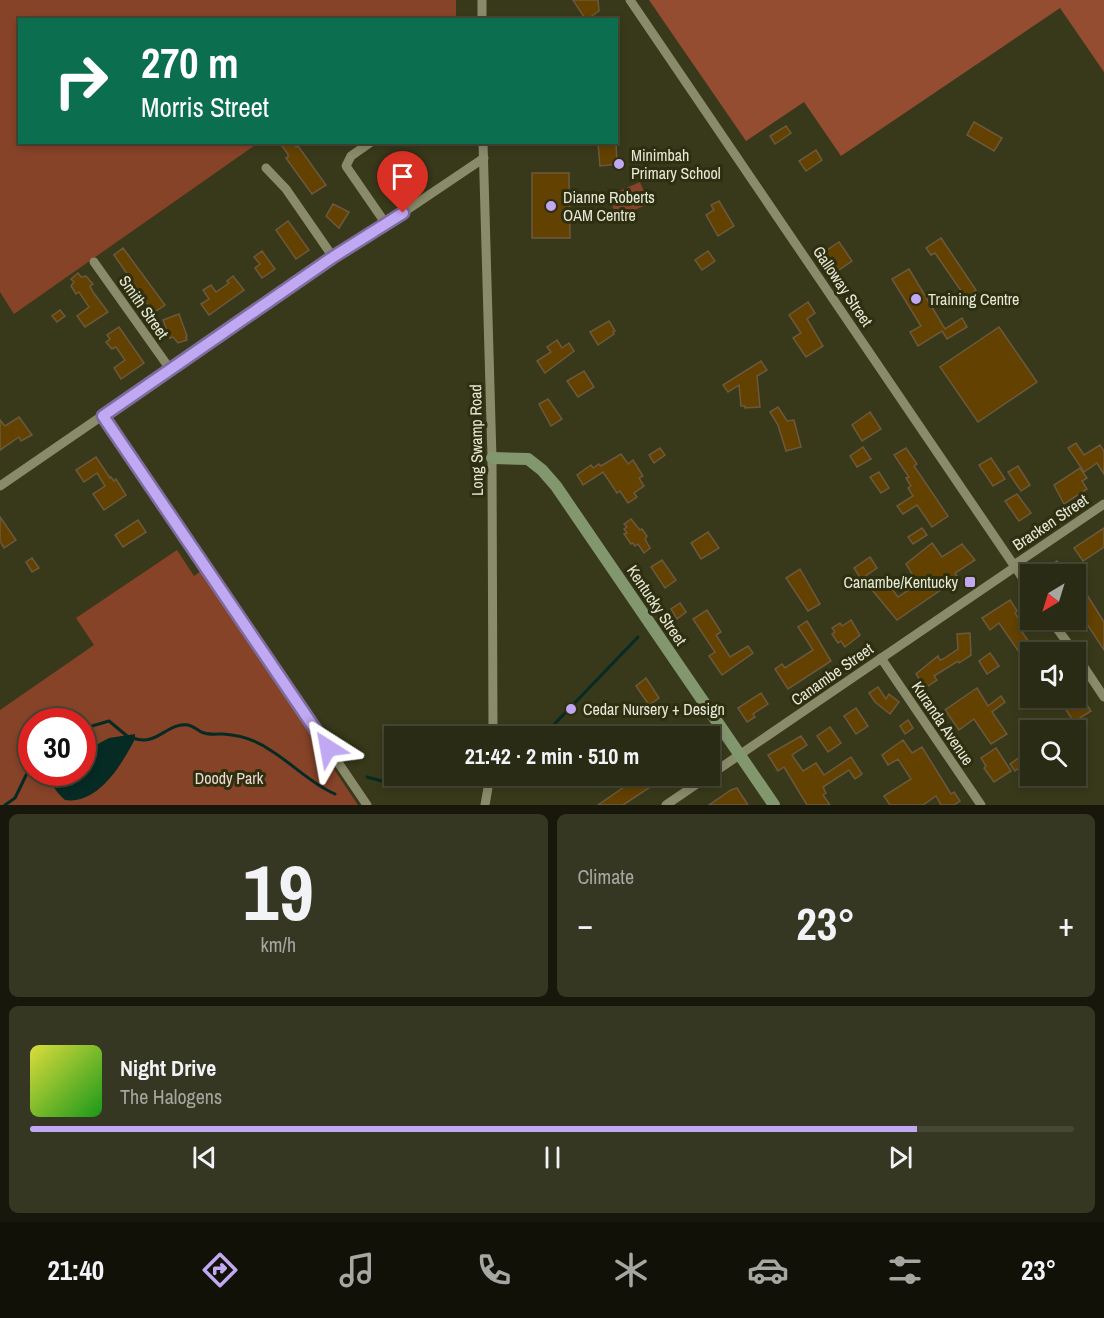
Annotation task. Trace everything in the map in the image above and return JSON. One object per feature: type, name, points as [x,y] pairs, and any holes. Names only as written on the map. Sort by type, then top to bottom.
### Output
[{"type":"street","points":[[482,0],[482,18]]},
{"type":"street","name":"Galloway Street","points":[[630,0],[1020,574]]},
{"type":"street","points":[[368,144],[351,156],[346,166],[386,224]]},
{"type":"street","name":"Long Swamp Road","points":[[483,144],[492,458],[493,726]]},
{"type":"street","points":[[0,486],[333,257],[484,158]]},
{"type":"street","points":[[266,168],[286,189],[333,257]]},
{"type":"street","name":"Smith Street","points":[[94,262],[170,369]]},
{"type":"street","points":[[103,416],[366,805]]},
{"type":"street","name":"Kentucky Street","points":[[492,458],[528,459],[556,486],[774,805]]},
{"type":"street","name":"Bracken Street","points":[[1015,566],[1104,504]]},
{"type":"street","name":"Canambe Street","points":[[666,805],[1015,566]]},
{"type":"street","name":"Kuranda Avenue","points":[[881,658],[981,805]]},
{"type":"street","points":[[1086,670],[1104,697]]},
{"type":"street","points":[[484,805],[488,786]]},
{"type":"green space","points":[[0,0],[456,0],[456,18],[18,18],[18,144],[257,144],[14,314],[0,292]]},
{"type":"green space","points":[[640,182],[649,204],[617,217],[608,196]]},
{"type":"green space","name":"Doody Park","points":[[177,550],[194,576],[201,571],[358,805],[0,805],[0,710],[94,645],[76,618]]},
{"type":"shaded area","points":[[649,0],[1104,0],[1104,72],[1060,8],[841,156],[804,102],[746,141]]},
{"type":"water","points":[[135,734],[135,739],[117,770],[99,789],[77,800],[65,800],[54,786],[96,786],[96,745],[109,738]]},
{"type":"building","points":[[573,0],[598,0],[599,11],[589,18],[585,18]]},
{"type":"building","points":[[974,122],[1002,138],[994,151],[967,135]]},
{"type":"building","points":[[786,126],[791,133],[775,144],[770,136]]},
{"type":"building","points":[[294,144],[296,147],[298,146],[326,185],[312,194],[286,158],[288,154],[282,146]]},
{"type":"building","points":[[598,144],[616,144],[617,164],[600,166]]},
{"type":"building","points":[[816,150],[822,160],[806,171],[799,161]]},
{"type":"building","name":"Dianne Roberts OAM Centre","points":[[532,173],[569,173],[570,238],[532,238]]},
{"type":"building","points":[[719,201],[734,226],[718,236],[706,215],[714,210],[711,205]]},
{"type":"building","points":[[333,204],[349,212],[339,228],[326,216]]},
{"type":"building","points":[[288,221],[309,250],[296,259],[276,230]]},
{"type":"building","points":[[941,238],[976,290],[966,298],[935,253],[931,255],[926,248]]},
{"type":"building","points":[[839,242],[852,261],[836,272],[823,253]]},
{"type":"building","points":[[123,248],[165,305],[151,314],[146,307],[148,305],[114,255]]},
{"type":"building","points":[[262,251],[275,269],[262,278],[255,268],[260,264],[254,257]]},
{"type":"building","points":[[708,251],[715,261],[702,270],[695,260]]},
{"type":"building","name":"Training Centre","points":[[909,269],[945,329],[962,318],[967,327],[947,339],[942,331],[918,346],[910,332],[921,326],[892,279]]},
{"type":"building","points":[[78,273],[81,277],[86,276],[93,284],[90,286],[93,292],[108,312],[85,327],[77,316],[89,307],[79,292],[76,294],[71,286],[74,282],[71,279]]},
{"type":"building","points":[[233,276],[244,290],[209,315],[201,304],[209,299],[203,290],[211,285],[216,292],[229,283],[227,281]]},
{"type":"building","points":[[808,302],[815,313],[807,319],[823,346],[806,357],[793,338],[801,333],[789,315]]},
{"type":"building","points":[[60,310],[65,316],[57,322],[52,316]]},
{"type":"building","points":[[179,314],[187,340],[178,343],[173,337],[170,338],[163,320]]},
{"type":"building","points":[[609,321],[615,331],[614,334],[598,345],[590,332]]},
{"type":"building","points":[[119,327],[144,363],[121,379],[114,368],[125,360],[116,347],[112,349],[106,342],[110,339],[107,335]]},
{"type":"building","points":[[999,327],[1037,382],[978,422],[940,367]]},
{"type":"building","points":[[557,340],[562,348],[569,343],[574,351],[545,373],[537,361],[551,352],[547,347]]},
{"type":"building","points":[[761,361],[767,370],[757,376],[760,407],[745,408],[741,406],[739,385],[728,392],[723,385]]},
{"type":"building","points":[[584,371],[594,387],[578,397],[567,381]]},
{"type":"building","points":[[548,399],[562,419],[551,426],[539,404]]},
{"type":"building","points":[[778,407],[787,421],[794,420],[801,447],[786,451],[778,425],[770,412]]},
{"type":"building","points":[[870,412],[881,429],[862,441],[852,425]]},
{"type":"building","points":[[19,417],[32,435],[21,441],[19,437],[0,450],[0,420],[5,426]]},
{"type":"building","points":[[1076,443],[1084,455],[1100,445],[1104,451],[1104,474],[1097,463],[1084,472],[1068,448]]},
{"type":"building","points":[[863,447],[871,459],[857,467],[850,456]]},
{"type":"building","points":[[660,448],[665,455],[654,463],[649,455]]},
{"type":"building","points":[[906,448],[917,464],[914,466],[948,516],[932,527],[917,505],[903,514],[897,506],[913,496],[908,488],[911,486],[906,478],[909,477],[894,455]]},
{"type":"building","points":[[621,454],[628,464],[633,460],[643,476],[639,478],[644,486],[634,493],[637,497],[628,503],[620,491],[617,493],[603,472],[583,485],[577,475],[591,465],[593,468],[599,464],[601,466]]},
{"type":"building","points":[[96,457],[110,478],[114,481],[116,479],[126,495],[104,510],[93,494],[105,486],[97,473],[84,482],[76,470]]},
{"type":"building","points":[[991,458],[1005,479],[993,486],[979,465]]},
{"type":"building","points":[[1018,466],[1030,485],[1021,491],[1008,472]]},
{"type":"building","points":[[1080,468],[1087,478],[1082,481],[1087,489],[1064,504],[1054,485]]},
{"type":"building","points":[[879,472],[889,488],[881,493],[870,477]]},
{"type":"building","points":[[1017,494],[1031,513],[1019,521],[1005,501]]},
{"type":"building","points":[[0,517],[16,540],[4,548],[0,541]]},
{"type":"building","points":[[631,519],[647,536],[645,539],[650,548],[644,553],[638,544],[635,546],[631,544],[624,534],[627,533],[624,529],[627,527],[624,524]]},
{"type":"building","points":[[138,520],[146,532],[123,547],[115,535]]},
{"type":"building","points":[[922,528],[927,535],[913,544],[908,537]]},
{"type":"building","points":[[1104,528],[1104,547],[1083,561],[1074,548]]},
{"type":"building","points":[[708,532],[719,548],[701,559],[691,543]]},
{"type":"building","points":[[932,543],[942,557],[962,544],[975,560],[955,573],[958,578],[897,620],[873,591],[886,581],[898,597],[918,584],[906,564]]},
{"type":"building","points":[[870,557],[877,568],[861,579],[854,568]]},
{"type":"building","points":[[32,558],[39,568],[32,572],[26,562]]},
{"type":"building","points":[[662,560],[676,580],[665,588],[651,567]]},
{"type":"building","points":[[800,569],[820,604],[808,611],[786,578]]},
{"type":"building","points":[[1086,593],[1104,622],[1104,650],[1086,622]]},
{"type":"building","points":[[1010,600],[1017,611],[1015,613],[1020,620],[1020,630],[1025,630],[1022,632],[1029,642],[1020,642],[1019,652],[999,623],[990,630],[982,618]]},
{"type":"building","points":[[680,603],[686,612],[677,619],[671,609]]},
{"type":"building","points":[[707,610],[721,632],[716,635],[730,657],[748,646],[753,653],[722,675],[709,656],[715,652],[693,619]]},
{"type":"building","points":[[851,620],[860,635],[845,647],[841,641],[838,643],[832,634],[835,632],[832,628],[840,623],[842,626]]},
{"type":"building","points":[[807,621],[831,661],[788,689],[775,669],[782,664],[785,668],[813,650],[798,627]]},
{"type":"building","points":[[970,633],[971,655],[934,676],[937,680],[925,688],[916,674],[938,656],[940,660],[943,659],[958,649],[957,634]]},
{"type":"building","points":[[990,653],[999,666],[987,674],[979,661]]},
{"type":"building","points":[[646,678],[659,698],[649,705],[636,686]]},
{"type":"building","points":[[878,687],[886,699],[889,694],[899,702],[890,714],[875,702],[869,693]]},
{"type":"building","points":[[977,688],[988,706],[1001,696],[1005,702],[992,712],[1007,734],[991,744],[974,719],[959,730],[945,710]]},
{"type":"building","points":[[761,693],[768,704],[753,714],[755,717],[747,722],[738,708]]},
{"type":"building","points":[[1086,704],[1091,711],[1077,720],[1073,720],[1065,708],[1086,708]]},
{"type":"building","points":[[856,708],[868,726],[856,734],[844,716]]},
{"type":"building","points":[[908,720],[913,728],[905,734],[900,726]]},
{"type":"building","points":[[830,727],[841,743],[828,752],[817,736]]},
{"type":"building","points":[[801,736],[807,745],[792,755],[803,771],[816,763],[824,775],[851,757],[862,774],[855,779],[849,770],[823,787],[826,793],[823,795],[830,805],[807,805],[784,767],[778,771],[768,755]]},
{"type":"building","points":[[903,740],[912,753],[922,747],[951,794],[954,792],[960,801],[954,805],[941,805],[936,796],[923,805],[890,805],[884,796],[911,779],[898,759],[888,765],[882,755]]},
{"type":"building","points":[[996,748],[1011,771],[994,782],[984,768],[986,766],[981,758]]},
{"type":"building","points":[[1020,757],[1020,767],[1015,771],[1010,764]]},
{"type":"building","points":[[652,786],[623,805],[598,805],[624,787]]},
{"type":"building","points":[[737,788],[748,805],[709,805],[731,790]]},
{"type":"waterway","points":[[553,726],[638,637]]},
{"type":"waterway","points":[[96,725],[109,721],[127,736]]},
{"type":"waterway","points":[[133,738],[149,739],[180,725],[188,725],[206,734],[242,737],[265,746],[335,794]]},
{"type":"waterway","points":[[367,777],[384,781]]},
{"type":"waterway","points":[[5,805],[15,798],[21,786]]},
{"type":"place","name":"Minimbah Primary School","points":[[619,164]]},
{"type":"place","name":"Dianne Roberts OAM Centre","points":[[551,206]]},
{"type":"place","name":"Training Centre","points":[[916,299]]},
{"type":"place","name":"Canambe/Kentucky","points":[[970,582]]},
{"type":"place","name":"Cedar Nursery + Design","points":[[571,709]]},
{"type":"route","points":[[328,748],[103,416],[333,257],[403,213]]}]
